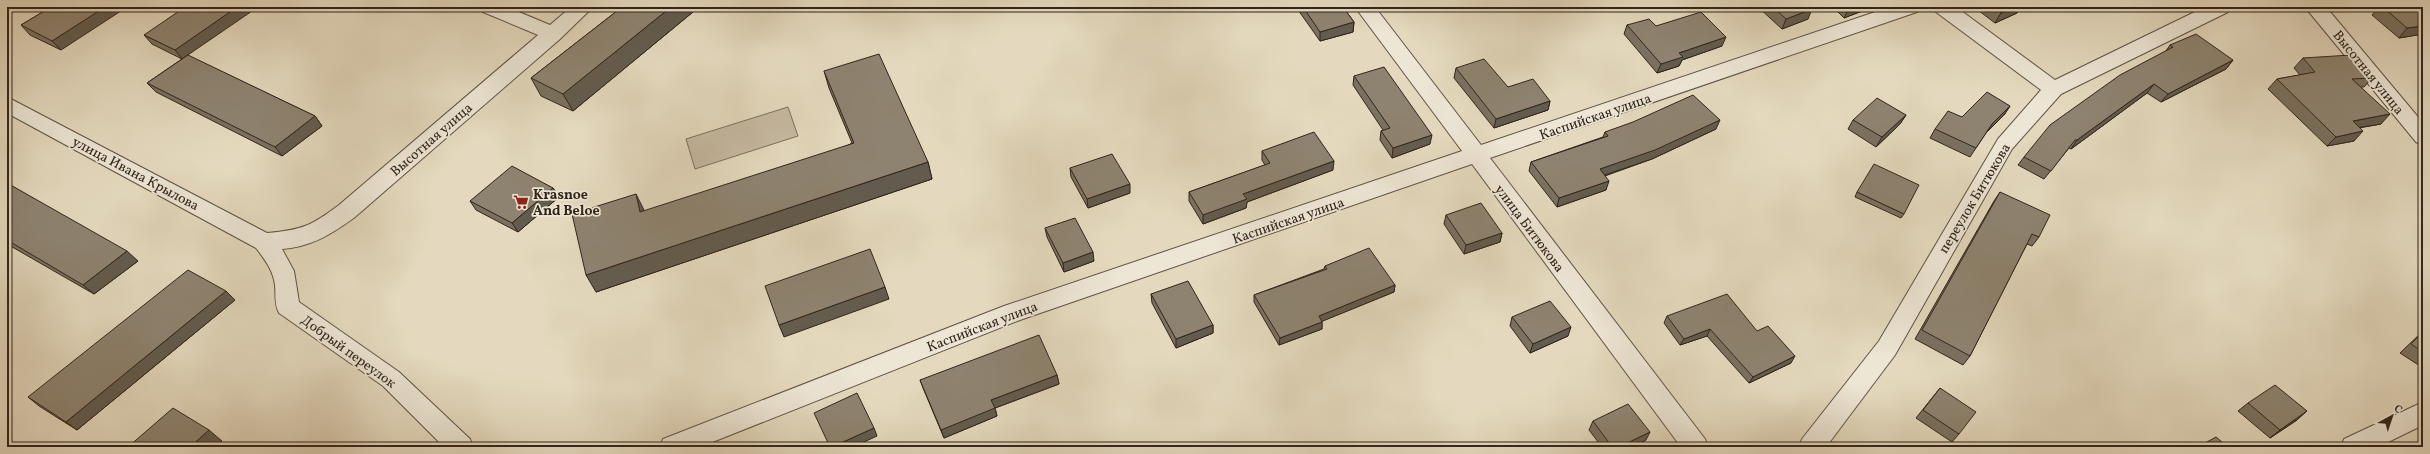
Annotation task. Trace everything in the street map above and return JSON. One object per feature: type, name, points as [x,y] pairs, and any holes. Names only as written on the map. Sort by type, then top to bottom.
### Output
[{"type":"street","points":[[490,7],[553,34]]},
{"type":"street","name":"Высотная улица","points":[[264,242],[298,239],[329,225],[395,171],[583,7]]},
{"type":"street","name":"улица Битюкова","points":[[1364,7],[1696,447]]},
{"type":"street","name":"Каспийская улица","points":[[672,447],[1012,314],[1476,157],[1910,7]]},
{"type":"street","points":[[1943,7],[2054,89]]},
{"type":"street","name":"переулок Битюкова","points":[[1811,447],[1888,348],[2005,144],[2054,89],[2220,7]]},
{"type":"street","name":"Высотная улица","points":[[2315,7],[2423,137]]},
{"type":"street","name":"улица Ивана Крылова","points":[[7,104],[264,242]]},
{"type":"street","name":"Добрый переулок","points":[[264,242],[281,263],[288,283],[287,306],[391,379],[461,447]]},
{"type":"street","points":[[2353,447],[2421,418]]},
{"type":"shaded area","points":[[788,107],[798,136],[695,169],[686,139]]},
{"type":"building","points":[[51,7],[105,7],[52,41],[21,25]]},
{"type":"building","points":[[185,7],[237,7],[175,50],[144,35]]},
{"type":"building","points":[[622,7],[671,7],[563,94],[531,78]]},
{"type":"building","points":[[1303,7],[1343,7],[1354,22],[1320,32]]},
{"type":"building","points":[[1773,7],[1809,7],[1812,9],[1786,19]]},
{"type":"building","points":[[1992,7],[2015,7],[2001,13]]},
{"type":"building","points":[[2383,7],[2422,7],[2423,26],[2407,28]]},
{"type":"building","points":[[1701,12],[1726,37],[1679,53],[1683,57],[1661,64],[1627,25],[1649,19],[1656,26]]},
{"type":"building","points":[[2196,34],[2233,60],[2168,94],[2154,84],[2075,140],[2051,171],[2024,157],[2050,125],[2120,75],[2173,47],[2170,45]]},
{"type":"building","points":[[879,54],[928,162],[586,275],[572,214],[636,194],[640,212],[854,143],[824,71]]},
{"type":"building","points":[[188,55],[315,116],[275,147],[147,83]]},
{"type":"building","points":[[2351,55],[2372,78],[2352,79],[2390,114],[2353,121],[2363,131],[2336,137],[2277,79],[2315,72],[2303,58]]},
{"type":"building","points":[[1484,59],[1508,87],[1533,79],[1550,101],[1496,119],[1456,68]]},
{"type":"building","points":[[1384,67],[1432,135],[1393,148],[1381,131],[1390,128],[1354,76]]},
{"type":"building","points":[[1987,92],[2010,106],[1992,124],[1976,148],[1935,129],[1948,111],[1962,117]]},
{"type":"building","points":[[1693,95],[1720,120],[1655,150],[1600,169],[1609,181],[1559,198],[1531,162],[1608,136],[1605,132],[1633,122]]},
{"type":"building","points":[[1877,98],[1906,115],[1882,137],[1853,120]]},
{"type":"building","points":[[1314,132],[1334,161],[1243,194],[1247,199],[1203,215],[1189,192],[1270,163],[1262,151]]},
{"type":"building","points":[[1112,154],[1130,184],[1087,199],[1070,168]]},
{"type":"building","points":[[1874,164],[1919,185],[1904,214],[1857,192]]},
{"type":"building","points":[[512,166],[553,188],[512,223],[470,201]]},
{"type":"building","points":[[7,183],[127,251],[83,285],[7,240]]},
{"type":"building","points":[[2000,192],[2050,215],[2039,237],[2032,234],[1970,356],[1922,330]]},
{"type":"building","points":[[1481,203],[1502,233],[1466,245],[1446,215]]},
{"type":"building","points":[[1075,218],[1093,252],[1063,263],[1045,228]]},
{"type":"building","points":[[1369,248],[1395,285],[1319,316],[1322,322],[1280,338],[1254,295],[1327,269],[1325,266]]},
{"type":"building","points":[[870,249],[885,287],[779,325],[765,286]]},
{"type":"building","points":[[188,270],[226,291],[66,422],[28,397]]},
{"type":"building","points":[[1188,281],[1213,325],[1176,339],[1151,294]]},
{"type":"building","points":[[1727,294],[1757,331],[1768,326],[1795,356],[1753,377],[1710,329],[1684,339],[1667,316]]},
{"type":"building","points":[[1550,301],[1571,327],[1533,344],[1512,317]]},
{"type":"building","points":[[2423,332],[2423,352],[2411,344]]},
{"type":"building","points":[[1039,335],[1057,375],[991,400],[995,408],[941,430],[920,380]]},
{"type":"building","points":[[2275,385],[2307,411],[2280,430],[2248,403]]},
{"type":"building","points":[[1940,388],[1976,412],[1959,434],[1923,410]]},
{"type":"building","points":[[857,393],[874,428],[830,447],[814,413]]},
{"type":"building","points":[[1628,404],[1650,432],[1619,447],[1612,447],[1593,421]]},
{"type":"building","points":[[173,408],[209,430],[190,447],[128,447]]},
{"type":"building","points":[[2216,437],[2228,447],[2198,447]]},
{"type":"place","name":"Krasnoe And Beloe","points":[[521,202]]}]
